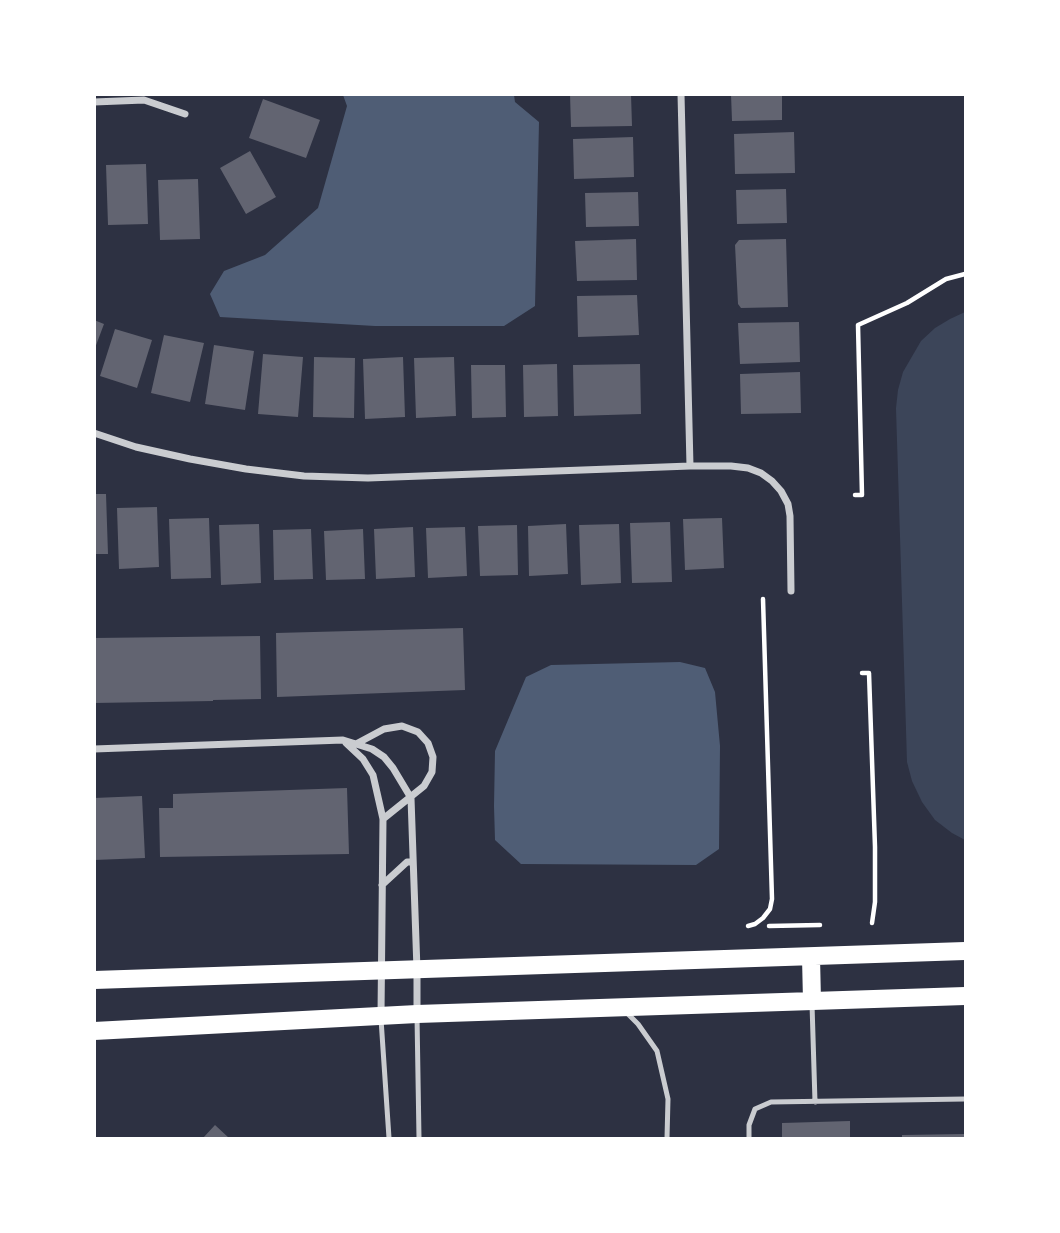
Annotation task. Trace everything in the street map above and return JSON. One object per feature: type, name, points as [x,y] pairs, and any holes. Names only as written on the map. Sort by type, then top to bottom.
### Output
[{"type":"main road","points":[[94,980],[965,951]]},
{"type":"main road","points":[[811,957],[812,1001]]},
{"type":"main road","points":[[94,1031],[381,1015],[965,996]]},
{"type":"street","points":[[681,94],[690,466]]},
{"type":"street","points":[[94,102],[144,100],[184,114]]},
{"type":"street","points":[[94,433],[136,447],[190,459],[304,476],[368,478],[690,466],[748,468],[761,473],[781,491],[788,504],[791,590]]},
{"type":"street","points":[[355,744],[384,729],[402,726],[418,732],[428,743],[433,757],[432,772],[424,786],[383,819]]},
{"type":"street","points":[[343,740],[363,759],[373,775],[383,819],[381,1015]]},
{"type":"street","points":[[94,749],[343,740],[372,749],[384,757],[411,798],[417,1014]]},
{"type":"street","points":[[382,885],[407,862],[413,862]]},
{"type":"lane","points":[[812,1001],[815,1102]]},
{"type":"lane","points":[[620,1007],[638,1024],[657,1051],[668,1099],[667,1139]]},
{"type":"lane","points":[[417,1014],[419,1139]]},
{"type":"lane","points":[[381,1015],[389,1139]]},
{"type":"lane","points":[[749,1139],[749,1125],[755,1110],[771,1102],[965,1099]]},
{"type":"path","points":[[855,495],[862,495],[858,325],[907,303],[946,279],[965,274]]},
{"type":"path","points":[[748,926],[763,918],[770,909],[772,899],[763,599]]},
{"type":"path","points":[[862,673],[869,673],[875,847],[875,902],[872,923]]},
{"type":"path","points":[[769,926],[820,925]]},
{"type":"shaded area","points":[[343,95],[514,95],[515,102],[539,122],[535,306],[504,326],[375,326],[220,317],[210,294],[224,271],[265,255],[318,208],[347,106]]},
{"type":"shaded area","points":[[965,312],[965,840],[935,820],[922,802],[907,762],[896,408],[903,372],[921,341],[935,328]]},
{"type":"shaded area","points":[[680,662],[705,668],[715,692],[720,746],[719,849],[696,865],[521,864],[495,840],[495,751],[526,677],[551,665]]},
{"type":"building","points":[[570,94],[631,94],[632,126],[571,127]]},
{"type":"building","points":[[731,94],[782,94],[782,120],[732,121]]},
{"type":"building","points":[[263,99],[320,120],[306,158],[249,138]]},
{"type":"building","points":[[794,132],[795,173],[735,174],[734,134]]},
{"type":"building","points":[[633,137],[634,177],[574,179],[573,139]]},
{"type":"building","points":[[250,151],[276,197],[246,214],[220,168]]},
{"type":"building","points":[[146,164],[148,224],[108,225],[106,165]]},
{"type":"building","points":[[198,179],[200,239],[160,240],[158,180]]},
{"type":"building","points":[[786,189],[787,223],[737,224],[736,190]]},
{"type":"building","points":[[638,192],[639,226],[586,227],[585,193]]},
{"type":"building","points":[[636,239],[637,280],[577,281],[575,241]]},
{"type":"building","points":[[786,239],[788,307],[741,308],[738,304],[735,245],[739,240]]},
{"type":"building","points":[[637,295],[639,335],[578,337],[577,296]]},
{"type":"building","points":[[94,320],[104,324],[95,348],[94,348]]},
{"type":"building","points":[[799,322],[800,362],[740,364],[738,323]]},
{"type":"building","points":[[115,329],[152,340],[137,388],[100,376]]},
{"type":"building","points":[[164,335],[204,343],[190,402],[151,393]]},
{"type":"building","points":[[214,345],[254,351],[245,410],[205,404]]},
{"type":"building","points":[[263,354],[303,357],[298,417],[258,414]]},
{"type":"building","points":[[314,357],[355,358],[354,418],[313,417]]},
{"type":"building","points":[[403,357],[405,417],[365,419],[363,359]]},
{"type":"building","points":[[454,357],[456,416],[416,418],[414,358]]},
{"type":"building","points":[[557,364],[558,416],[524,417],[523,365]]},
{"type":"building","points":[[640,364],[641,414],[574,416],[573,365]]},
{"type":"building","points":[[471,365],[505,365],[506,417],[472,418]]},
{"type":"building","points":[[800,372],[801,413],[741,414],[740,374]]},
{"type":"building","points":[[94,494],[106,494],[108,554],[94,554]]},
{"type":"building","points":[[157,507],[159,567],[119,569],[117,508]]},
{"type":"building","points":[[209,518],[211,578],[171,579],[169,519]]},
{"type":"building","points":[[722,518],[724,568],[685,570],[683,519]]},
{"type":"building","points":[[670,522],[672,582],[632,583],[630,523]]},
{"type":"building","points":[[259,524],[261,583],[221,585],[219,525]]},
{"type":"building","points":[[566,524],[568,574],[529,576],[528,526]]},
{"type":"building","points":[[619,524],[621,583],[581,585],[579,525]]},
{"type":"building","points":[[517,525],[518,575],[480,576],[478,526]]},
{"type":"building","points":[[413,527],[415,577],[376,579],[374,529]]},
{"type":"building","points":[[465,527],[467,576],[428,578],[426,528]]},
{"type":"building","points":[[311,529],[313,579],[274,580],[273,530]]},
{"type":"building","points":[[363,529],[365,579],[326,580],[324,531]]},
{"type":"building","points":[[463,628],[465,690],[277,697],[276,633]]},
{"type":"building","points":[[260,636],[261,699],[94,703],[94,638]]},
{"type":"building","points":[[347,788],[349,854],[160,857],[159,808],[173,808],[173,794]]},
{"type":"building","points":[[142,796],[145,858],[94,860],[94,798]]},
{"type":"building","points":[[850,1121],[850,1138],[782,1138],[782,1123]]},
{"type":"building","points":[[215,1125],[229,1138],[203,1138]]},
{"type":"building","points":[[965,1134],[965,1138],[902,1138],[902,1135]]}]
